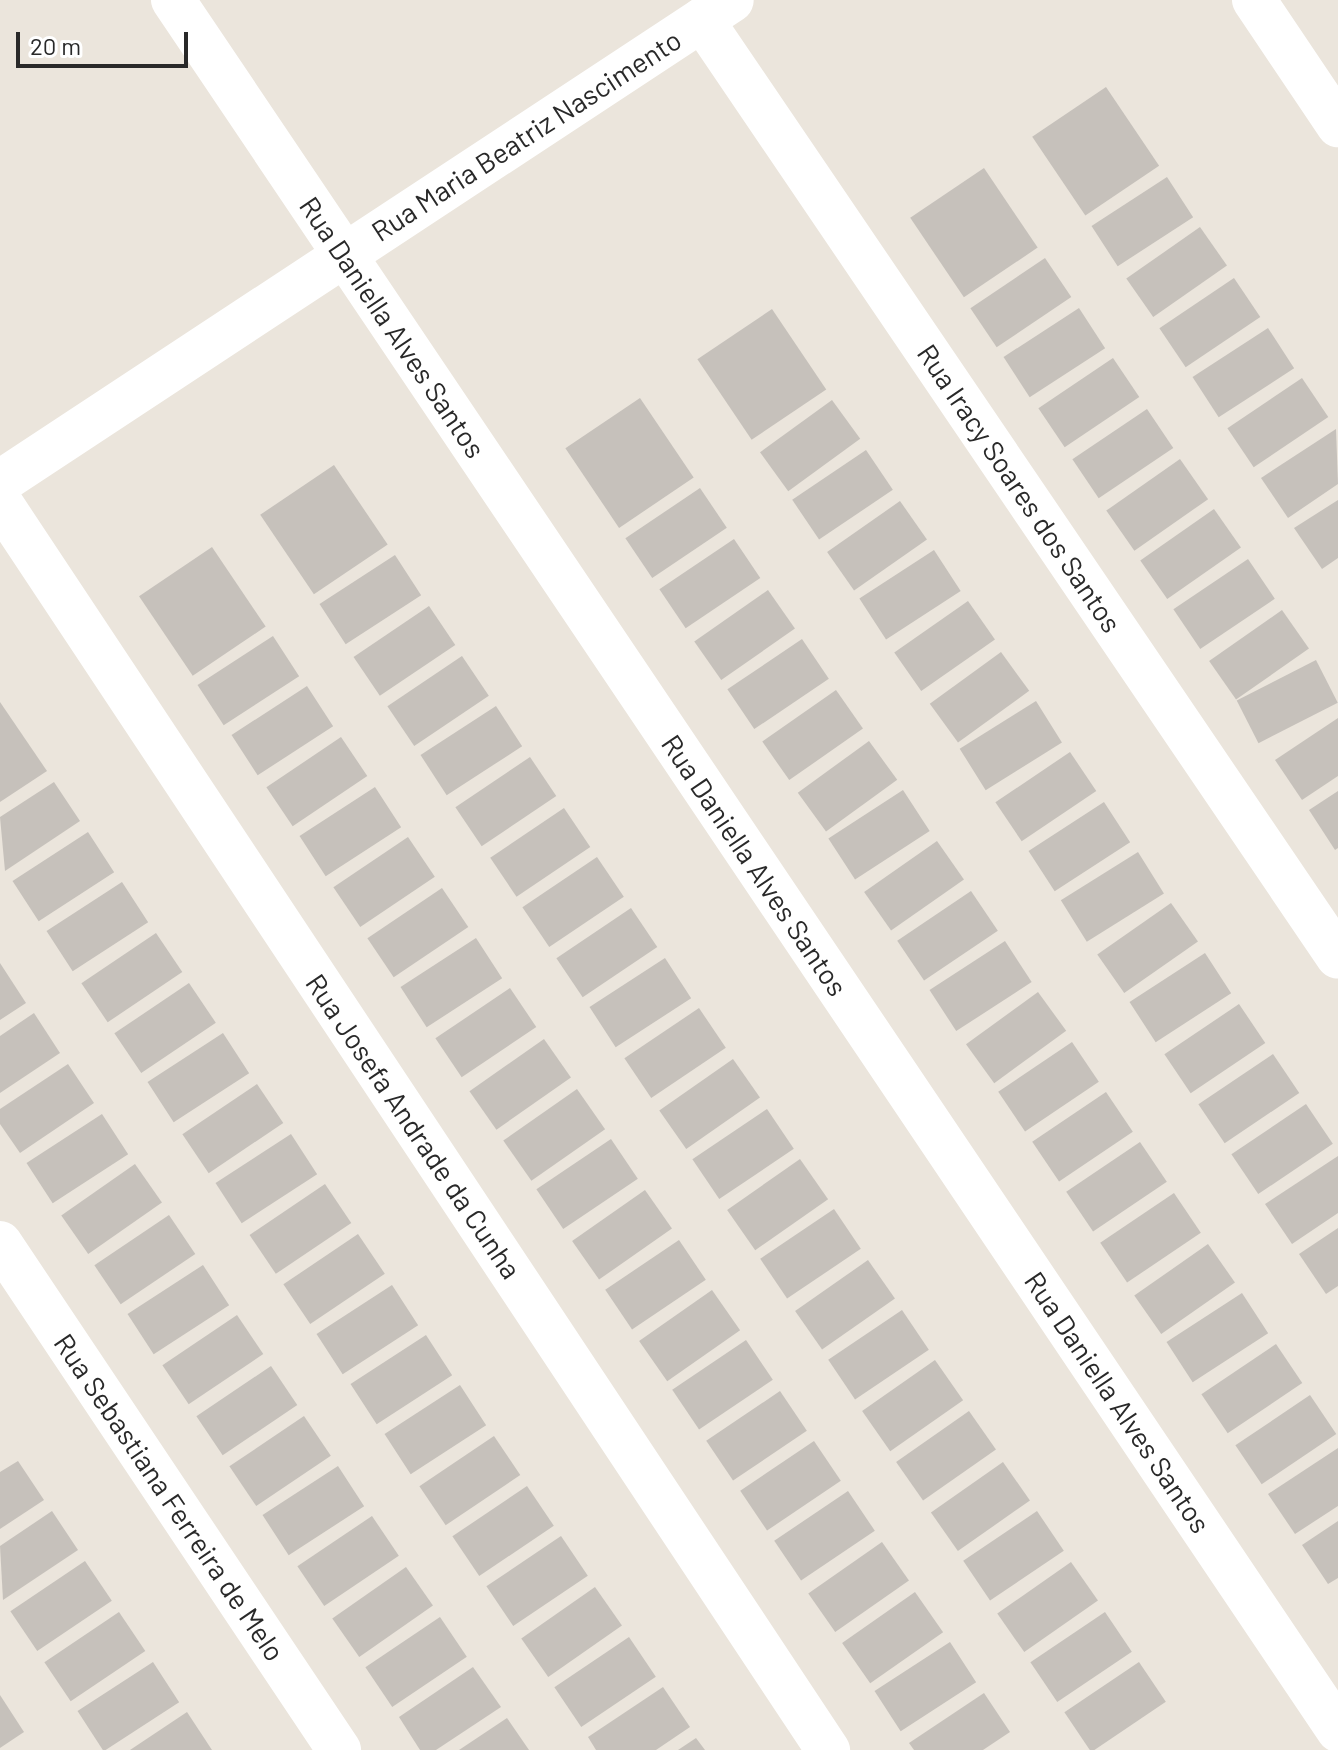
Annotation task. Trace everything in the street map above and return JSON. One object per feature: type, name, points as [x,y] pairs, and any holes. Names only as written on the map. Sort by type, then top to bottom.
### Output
[{"type":"street","name":"Rua Daniella Alves Santos","points":[[173,0],[1338,1730]]},
{"type":"street","points":[[1254,0],[1338,125]]},
{"type":"street","name":"Rua Maria Beatriz Nascimento","points":[[0,482],[717,10]]},
{"type":"street","name":"Rua Iracy Soares dos Santos","points":[[717,10],[1338,957]]},
{"type":"street","name":"Rua Josefa Andrade da Cunha","points":[[0,502],[828,1750]]},
{"type":"street","name":"Rua Sebastiana Ferreira de Melo","points":[[0,1243],[339,1750]]},
{"type":"building","points":[[1106,87],[1159,166],[1085,216],[1032,137]]},
{"type":"building","points":[[984,168],[1038,248],[964,297],[910,218]]},
{"type":"building","points":[[1167,177],[1193,217],[1118,266],[1092,226]]},
{"type":"building","points":[[1200,227],[1227,266],[1153,317],[1126,279]]},
{"type":"building","points":[[1045,258],[1071,297],[997,347],[970,308]]},
{"type":"building","points":[[1234,278],[1260,317],[1186,367],[1159,328]]},
{"type":"building","points":[[1079,308],[1105,348],[1030,397],[1004,357]]},
{"type":"building","points":[[772,309],[826,389],[752,440],[697,359]]},
{"type":"building","points":[[1268,328],[1294,368],[1219,417],[1193,377]]},
{"type":"building","points":[[1113,358],[1139,397],[1065,447],[1038,408]]},
{"type":"building","points":[[1302,378],[1328,417],[1254,467],[1227,428]]},
{"type":"building","points":[[640,398],[694,478],[619,528],[565,448]]},
{"type":"building","points":[[832,400],[860,439],[788,491],[760,452]]},
{"type":"building","points":[[1147,409],[1173,448],[1099,498],[1072,459]]},
{"type":"building","points":[[1336,429],[1338,484],[1288,518],[1261,478]]},
{"type":"building","points":[[866,450],[893,490],[819,540],[792,500]]},
{"type":"building","points":[[1180,459],[1208,499],[1134,551],[1106,511]]},
{"type":"building","points":[[334,465],[388,545],[314,594],[260,515]]},
{"type":"building","points":[[700,488],[727,528],[652,578],[625,538]]},
{"type":"building","points":[[1338,500],[1338,558],[1322,569],[1294,528]]},
{"type":"building","points":[[900,501],[927,540],[854,591],[827,552]]},
{"type":"building","points":[[1214,509],[1241,548],[1167,599],[1140,561]]},
{"type":"building","points":[[734,539],[760,578],[686,628],[659,589]]},
{"type":"building","points":[[212,547],[266,627],[193,676],[139,596]]},
{"type":"building","points":[[934,550],[961,591],[886,640],[859,598]]},
{"type":"building","points":[[395,555],[421,595],[346,644],[320,604]]},
{"type":"building","points":[[1248,559],[1275,599],[1200,649],[1173,609]]},
{"type":"building","points":[[768,590],[795,629],[721,680],[694,642]]},
{"type":"building","points":[[968,601],[995,640],[921,691],[894,653]]},
{"type":"building","points":[[429,606],[455,645],[380,696],[354,657]]},
{"type":"building","points":[[1282,610],[1309,649],[1236,700],[1209,661]]},
{"type":"building","points":[[273,636],[299,676],[224,725],[198,685]]},
{"type":"building","points":[[802,639],[829,679],[754,729],[727,689]]},
{"type":"building","points":[[1001,652],[1029,691],[958,743],[930,704]]},
{"type":"building","points":[[462,656],[489,696],[414,746],[387,706]]},
{"type":"building","points":[[1316,660],[1338,703],[1258,743],[1237,700]]},
{"type":"building","points":[[307,686],[333,726],[258,775],[232,735]]},
{"type":"building","points":[[836,690],[863,729],[789,780],[762,742]]},
{"type":"building","points":[[1036,701],[1062,743],[986,790],[960,749]]},
{"type":"building","points":[[0,702],[47,771],[0,802]]},
{"type":"building","points":[[496,706],[522,746],[447,795],[421,755]]},
{"type":"building","points":[[1338,718],[1338,776],[1302,800],[1275,760]]},
{"type":"building","points":[[341,737],[367,776],[293,826],[266,787]]},
{"type":"building","points":[[869,741],[897,780],[826,832],[798,793]]},
{"type":"building","points":[[1070,752],[1096,791],[1022,841],[995,802]]},
{"type":"building","points":[[530,757],[556,796],[482,846],[455,807]]},
{"type":"building","points":[[54,782],[80,821],[5,871],[0,817]]},
{"type":"building","points":[[375,787],[401,827],[326,876],[300,836]]},
{"type":"building","points":[[903,790],[930,831],[855,880],[828,838]]},
{"type":"building","points":[[1338,791],[1338,848],[1335,850],[1309,810]]},
{"type":"building","points":[[1104,802],[1130,842],[1055,891],[1029,851]]},
{"type":"building","points":[[564,808],[590,847],[516,897],[490,858]]},
{"type":"building","points":[[88,832],[114,872],[39,921],[13,881]]},
{"type":"building","points":[[408,837],[435,877],[360,927],[333,887]]},
{"type":"building","points":[[937,841],[964,880],[891,931],[864,892]]},
{"type":"building","points":[[1138,852],[1164,894],[1087,942],[1061,900]]},
{"type":"building","points":[[597,857],[624,897],[549,947],[522,907]]},
{"type":"building","points":[[122,882],[148,922],[73,971],[47,931]]},
{"type":"building","points":[[442,888],[468,927],[394,977],[367,938]]},
{"type":"building","points":[[971,891],[998,931],[924,981],[897,941]]},
{"type":"building","points":[[1171,903],[1198,942],[1124,993],[1097,955]]},
{"type":"building","points":[[631,908],[657,947],[583,997],[556,958]]},
{"type":"building","points":[[156,933],[182,972],[108,1022],[81,983]]},
{"type":"building","points":[[476,938],[502,978],[427,1027],[401,987]]},
{"type":"building","points":[[1005,941],[1032,982],[956,1031],[930,990]]},
{"type":"building","points":[[1205,953],[1231,993],[1156,1042],[1130,1002]]},
{"type":"building","points":[[665,958],[691,998],[616,1047],[590,1007]]},
{"type":"building","points":[[0,963],[26,1003],[0,1020]]},
{"type":"building","points":[[189,983],[216,1023],[141,1073],[114,1033]]},
{"type":"building","points":[[510,988],[536,1027],[462,1077],[435,1038]]},
{"type":"building","points":[[1038,992],[1066,1031],[994,1083],[966,1044]]},
{"type":"building","points":[[1239,1004],[1265,1043],[1191,1093],[1164,1054]]},
{"type":"building","points":[[699,1008],[726,1048],[651,1098],[624,1058]]},
{"type":"building","points":[[34,1013],[60,1053],[0,1093],[0,1036]]},
{"type":"building","points":[[223,1033],[249,1073],[174,1122],[148,1082]]},
{"type":"building","points":[[544,1039],[571,1078],[496,1130],[469,1091]]},
{"type":"building","points":[[1072,1042],[1099,1082],[1025,1132],[998,1092]]},
{"type":"building","points":[[1273,1054],[1299,1093],[1225,1143],[1198,1104]]},
{"type":"building","points":[[733,1059],[760,1098],[686,1149],[659,1111]]},
{"type":"building","points":[[68,1064],[94,1103],[20,1153],[0,1124],[0,1109]]},
{"type":"building","points":[[257,1084],[283,1123],[209,1173],[182,1134]]},
{"type":"building","points":[[577,1089],[605,1129],[531,1181],[503,1141]]},
{"type":"building","points":[[1106,1092],[1133,1132],[1059,1182],[1032,1142]]},
{"type":"building","points":[[1306,1104],[1333,1144],[1258,1194],[1231,1154]]},
{"type":"building","points":[[767,1109],[794,1149],[719,1199],[692,1159]]},
{"type":"building","points":[[102,1114],[128,1154],[53,1203],[27,1163]]},
{"type":"building","points":[[291,1134],[317,1174],[242,1223],[216,1183]]},
{"type":"building","points":[[611,1139],[638,1179],[563,1229],[536,1189]]},
{"type":"building","points":[[1140,1142],[1167,1182],[1093,1232],[1066,1192]]},
{"type":"building","points":[[1338,1156],[1338,1213],[1292,1244],[1265,1204]]},
{"type":"building","points":[[800,1159],[828,1199],[755,1250],[727,1210]]},
{"type":"building","points":[[135,1164],[162,1203],[88,1254],[61,1216]]},
{"type":"building","points":[[325,1184],[351,1223],[276,1274],[250,1235]]},
{"type":"building","points":[[645,1190],[672,1229],[599,1280],[572,1241]]},
{"type":"building","points":[[1174,1193],[1201,1233],[1127,1283],[1100,1243]]},
{"type":"building","points":[[834,1209],[861,1249],[787,1299],[760,1259]]},
{"type":"building","points":[[169,1215],[195,1254],[121,1304],[94,1265]]},
{"type":"building","points":[[1338,1228],[1338,1286],[1326,1294],[1299,1254]]},
{"type":"building","points":[[358,1234],[385,1274],[310,1324],[283,1284]]},
{"type":"building","points":[[679,1240],[706,1280],[632,1330],[605,1290]]},
{"type":"building","points":[[1208,1244],[1235,1283],[1161,1334],[1134,1296]]},
{"type":"building","points":[[868,1260],[895,1299],[822,1350],[795,1311]]},
{"type":"building","points":[[203,1265],[229,1305],[154,1354],[128,1314]]},
{"type":"building","points":[[392,1285],[418,1325],[343,1374],[317,1334]]},
{"type":"building","points":[[712,1290],[740,1330],[667,1381],[639,1341]]},
{"type":"building","points":[[1242,1293],[1268,1333],[1193,1382],[1167,1342]]},
{"type":"building","points":[[902,1310],[929,1350],[855,1400],[828,1360]]},
{"type":"building","points":[[237,1315],[263,1354],[189,1404],[162,1365]]},
{"type":"building","points":[[426,1335],[452,1375],[377,1424],[351,1384]]},
{"type":"building","points":[[746,1340],[773,1380],[699,1430],[672,1390]]},
{"type":"building","points":[[1276,1344],[1302,1383],[1228,1433],[1201,1394]]},
{"type":"building","points":[[935,1360],[963,1400],[890,1451],[862,1411]]},
{"type":"building","points":[[271,1366],[297,1405],[223,1455],[196,1416]]},
{"type":"building","points":[[460,1385],[486,1425],[411,1474],[385,1434]]},
{"type":"building","points":[[780,1391],[807,1431],[733,1481],[706,1441]]},
{"type":"building","points":[[1310,1395],[1336,1434],[1262,1484],[1235,1445]]},
{"type":"building","points":[[969,1411],[996,1450],[923,1501],[896,1462]]},
{"type":"building","points":[[304,1416],[331,1456],[256,1506],[229,1466]]},
{"type":"building","points":[[494,1436],[520,1475],[446,1525],[419,1486]]},
{"type":"building","points":[[814,1441],[841,1481],[767,1531],[740,1491]]},
{"type":"building","points":[[1338,1448],[1338,1506],[1295,1534],[1268,1494]]},
{"type":"building","points":[[18,1461],[44,1500],[0,1529],[0,1472]]},
{"type":"building","points":[[1003,1462],[1030,1501],[958,1551],[931,1512]]},
{"type":"building","points":[[338,1466],[364,1506],[289,1555],[263,1515]]},
{"type":"building","points":[[527,1486],[554,1526],[479,1576],[452,1536]]},
{"type":"building","points":[[848,1491],[875,1531],[801,1581],[774,1541]]},
{"type":"building","points":[[52,1511],[78,1550],[3,1600],[0,1546]]},
{"type":"building","points":[[1037,1511],[1064,1551],[990,1601],[963,1561]]},
{"type":"building","points":[[372,1516],[399,1556],[324,1606],[297,1566]]},
{"type":"building","points":[[1338,1521],[1338,1578],[1328,1584],[1302,1545]]},
{"type":"building","points":[[561,1536],[588,1576],[513,1626],[486,1586]]},
{"type":"building","points":[[882,1542],[909,1581],[835,1632],[808,1594]]},
{"type":"building","points":[[85,1561],[112,1601],[37,1651],[10,1611]]},
{"type":"building","points":[[1071,1562],[1098,1601],[1024,1652],[997,1614]]},
{"type":"building","points":[[406,1567],[433,1606],[359,1657],[332,1619]]},
{"type":"building","points":[[595,1587],[622,1626],[548,1677],[521,1639]]},
{"type":"building","points":[[915,1592],[943,1632],[870,1683],[842,1643]]},
{"type":"building","points":[[119,1612],[145,1651],[71,1701],[44,1662]]},
{"type":"building","points":[[1105,1612],[1132,1652],[1057,1702],[1030,1662]]},
{"type":"building","points":[[440,1617],[467,1657],[392,1707],[365,1667]]},
{"type":"building","points":[[629,1637],[656,1677],[581,1727],[554,1687]]},
{"type":"building","points":[[950,1642],[976,1682],[901,1731],[875,1691]]},
{"type":"building","points":[[153,1662],[179,1702],[106,1750],[78,1711]]},
{"type":"building","points":[[1139,1662],[1166,1702],[1094,1750],[1090,1750],[1064,1712]]},
{"type":"building","points":[[473,1667],[501,1707],[436,1750],[420,1750],[399,1717]]},
{"type":"building","points":[[663,1687],[690,1727],[656,1750],[596,1750],[588,1737]]},
{"type":"building","points":[[984,1693],[1010,1732],[983,1750],[914,1750],[909,1743]]},
{"type":"building","points":[[0,1695],[24,1732],[0,1748]]},
{"type":"building","points":[[187,1712],[212,1750],[130,1750]]},
{"type":"building","points":[[507,1718],[529,1750],[459,1750]]},
{"type":"building","points":[[696,1738],[705,1750],[678,1750]]}]
